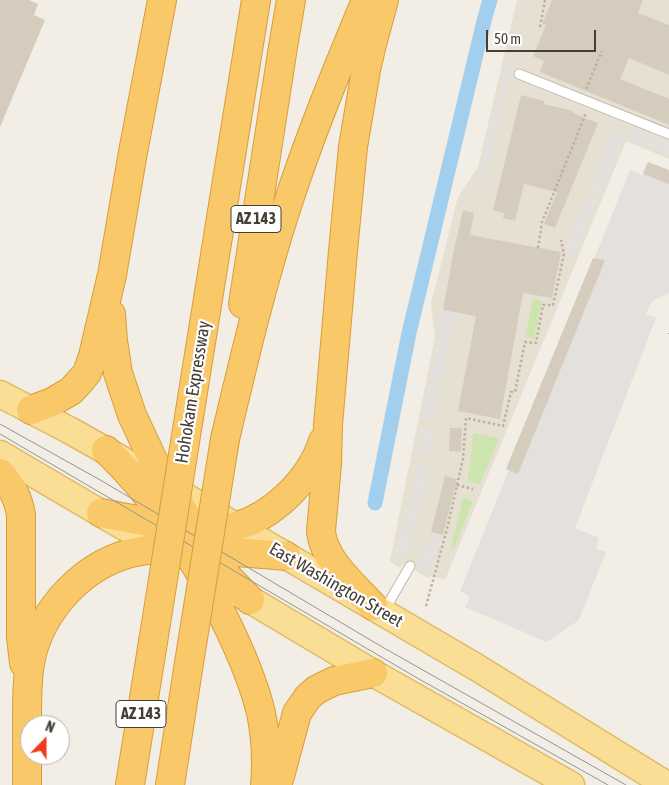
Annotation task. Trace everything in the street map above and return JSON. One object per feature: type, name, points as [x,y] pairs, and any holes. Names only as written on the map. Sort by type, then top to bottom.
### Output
[{"type":"highway","points":[[31,410],[65,395],[82,380],[87,373],[93,356],[112,275],[162,0]]},
{"type":"highway","name":"Hohokam Expressway","points":[[130,785],[256,0]]},
{"type":"highway","name":"Hohokam Expressway","points":[[170,785],[225,439],[245,288],[291,0]]},
{"type":"highway","points":[[225,439],[261,292],[285,212],[325,100],[366,0]]},
{"type":"highway","points":[[378,609],[339,569],[325,548],[322,540],[322,520],[342,251],[354,147],[366,70],[384,0]]},
{"type":"highway","points":[[112,275],[111,319],[118,373],[132,416],[152,460],[169,487],[186,546]]},
{"type":"highway","points":[[186,546],[202,529],[235,526],[248,522],[269,511],[286,497],[301,482],[320,452],[328,425]]},
{"type":"highway","points":[[106,450],[129,473],[186,546],[235,641],[261,713],[265,742],[265,785]]},
{"type":"highway","points":[[0,473],[14,490],[22,515],[21,637],[28,697]]},
{"type":"highway","points":[[101,513],[147,522],[186,546],[224,573],[250,600]]},
{"type":"highway","points":[[27,785],[30,661],[38,636],[49,614],[64,595],[83,577],[117,558],[140,551],[186,546],[286,556]]},
{"type":"highway","points":[[277,785],[297,713],[308,697],[316,690],[334,681],[373,673]]},
{"type":"main road","name":"East Washington Street","points":[[0,394],[106,450],[378,609],[668,785]]},
{"type":"main road","points":[[0,454],[101,513]]},
{"type":"main road","points":[[250,600],[373,673],[569,784]]},
{"type":"lane","points":[[519,74],[669,134]]},
{"type":"lane","points":[[378,609],[410,566]]},
{"type":"path","points":[[540,27],[546,0]]},
{"type":"path","points":[[538,248],[542,222],[587,112],[579,108],[602,51]]},
{"type":"path","points":[[426,606],[463,459],[466,418],[503,426],[511,392],[516,392],[525,342],[536,343],[543,305],[554,305],[564,254],[561,240]]},
{"type":"path","points":[[457,486],[473,489]]},
{"type":"shaded area","points":[[517,0],[669,0],[669,159],[626,141],[445,580],[430,576],[429,579],[403,563],[400,568],[390,561],[435,337],[431,304],[458,197],[478,167]]},
{"type":"shaded area","points":[[510,50],[515,51],[483,185],[476,183]]},
{"type":"shaded area","points":[[631,128],[669,143],[669,154],[627,138]]},
{"type":"shaded area","points":[[613,132],[624,136],[599,197],[588,193]]},
{"type":"shaded area","points":[[647,163],[669,171],[669,293],[652,301],[646,314],[656,318],[575,528],[599,538],[596,549],[606,552],[579,620],[547,642],[465,607],[470,597],[460,591],[630,170],[642,175]]},
{"type":"shaded area","points":[[586,197],[597,201],[574,256],[563,252]]},
{"type":"shaded area","points":[[443,310],[455,312],[450,335],[438,333]]},
{"type":"shaded area","points":[[439,337],[449,339],[440,381],[430,379]]},
{"type":"shaded area","points":[[430,383],[440,385],[433,422],[423,419]]},
{"type":"shaded area","points":[[421,428],[433,428],[431,457],[420,457]]},
{"type":"shaded area","points":[[418,466],[429,469],[422,496],[411,493]]},
{"type":"shaded area","points":[[410,499],[421,502],[407,557],[395,554]]},
{"type":"shaded area","points":[[431,535],[442,539],[428,572],[418,565]]},
{"type":"green space","points":[[533,299],[542,301],[534,339],[525,337]]},
{"type":"green space","points":[[473,433],[499,438],[480,484],[467,482]]},
{"type":"green space","points":[[463,498],[473,501],[454,548],[451,547]]},
{"type":"building","points":[[0,0],[29,0],[38,4],[34,15],[45,20],[0,127]]},
{"type":"building","points":[[552,0],[643,0],[638,13],[669,25],[669,75],[629,58],[620,79],[669,99],[669,125],[540,72],[544,61],[533,56],[546,25],[542,24]]},
{"type":"building","points":[[521,95],[544,101],[544,104],[573,111],[573,113],[598,123],[555,228],[544,224],[557,192],[524,184],[515,221],[503,218],[504,213],[493,210]]},
{"type":"building","points":[[648,162],[669,170],[669,184],[643,174]]},
{"type":"building","points":[[463,210],[474,213],[470,235],[561,252],[552,298],[523,293],[500,419],[458,411],[476,316],[443,310]]},
{"type":"building","points":[[593,258],[605,260],[518,474],[506,469]]},
{"type":"building","points":[[450,428],[462,428],[461,452],[449,451]]},
{"type":"building","points":[[445,476],[457,479],[443,535],[431,532]]},
{"type":"waterway","points":[[375,503],[409,333],[490,0]]},
{"type":"tram line","points":[[0,424],[102,481],[384,648],[626,785]]},
{"type":"tram line","points":[[0,434],[419,679],[608,785]]}]
